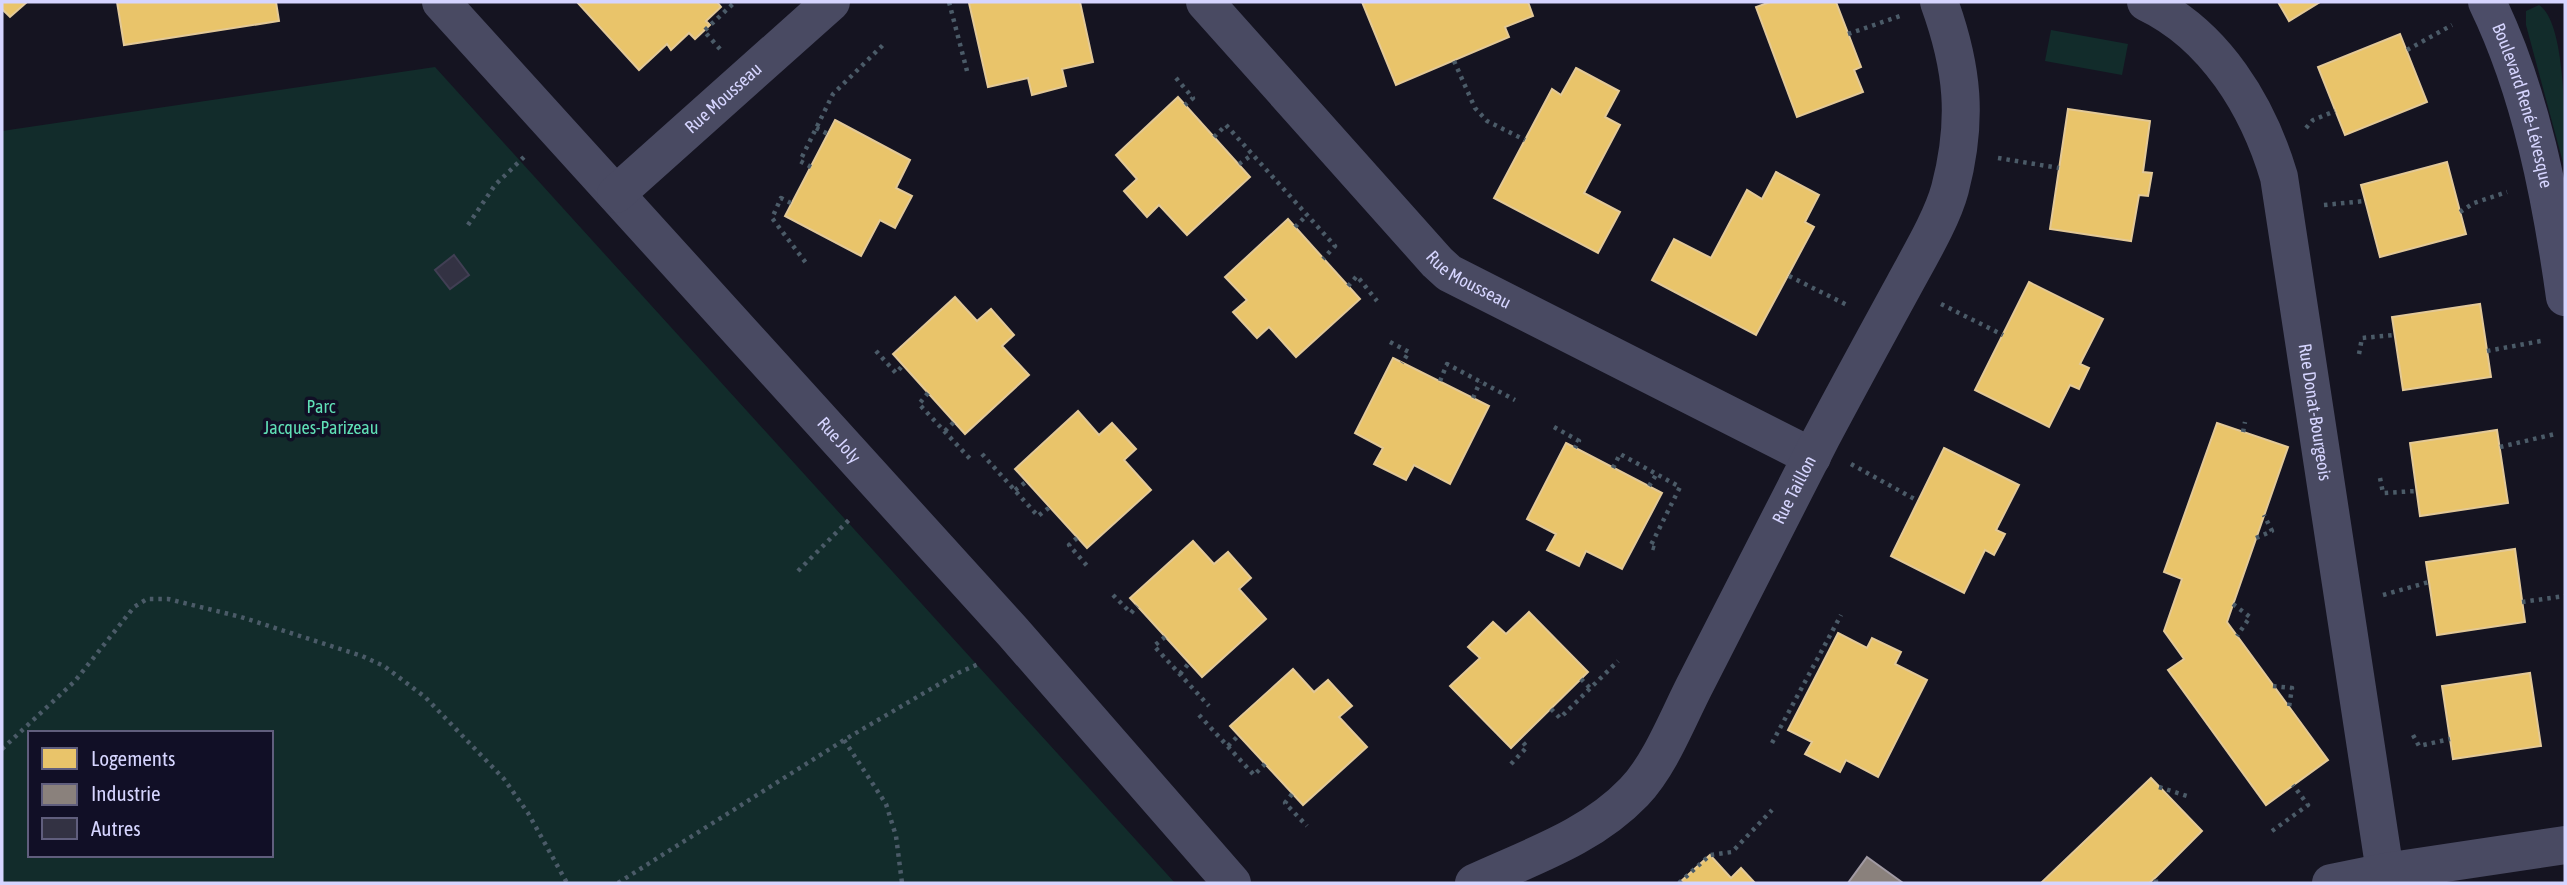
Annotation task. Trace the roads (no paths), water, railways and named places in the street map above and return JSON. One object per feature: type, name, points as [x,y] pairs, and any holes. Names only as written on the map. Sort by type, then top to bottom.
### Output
[{"type":"main road","name":"Boulevard René-Lévesque","points":[[2474,11],[2505,45],[2531,125],[2555,229],[2565,297]]},
{"type":"street","name":"Rue Joly","points":[[441,2],[1013,632],[1231,883]]},
{"type":"street","name":"Rue Mousseau","points":[[616,194],[831,2]]},
{"type":"street","name":"Rue Mousseau","points":[[1205,2],[1449,273],[1815,451]]},
{"type":"street","name":"Rue Taillon","points":[[1474,883],[1578,836],[1606,816],[1637,789],[1670,732],[1949,192],[1961,119],[1960,76],[1952,38],[1940,2]]},
{"type":"street","name":"Rue Donat-Bourgeois","points":[[2146,2],[2191,30],[2217,57],[2246,99],[2263,131],[2279,177],[2385,872]]},
{"type":"street","points":[[2331,883],[2385,872],[2565,845]]},
{"type":"park label","name":"Parc Jacques-Parizeau","points":[[321,417]]}]
